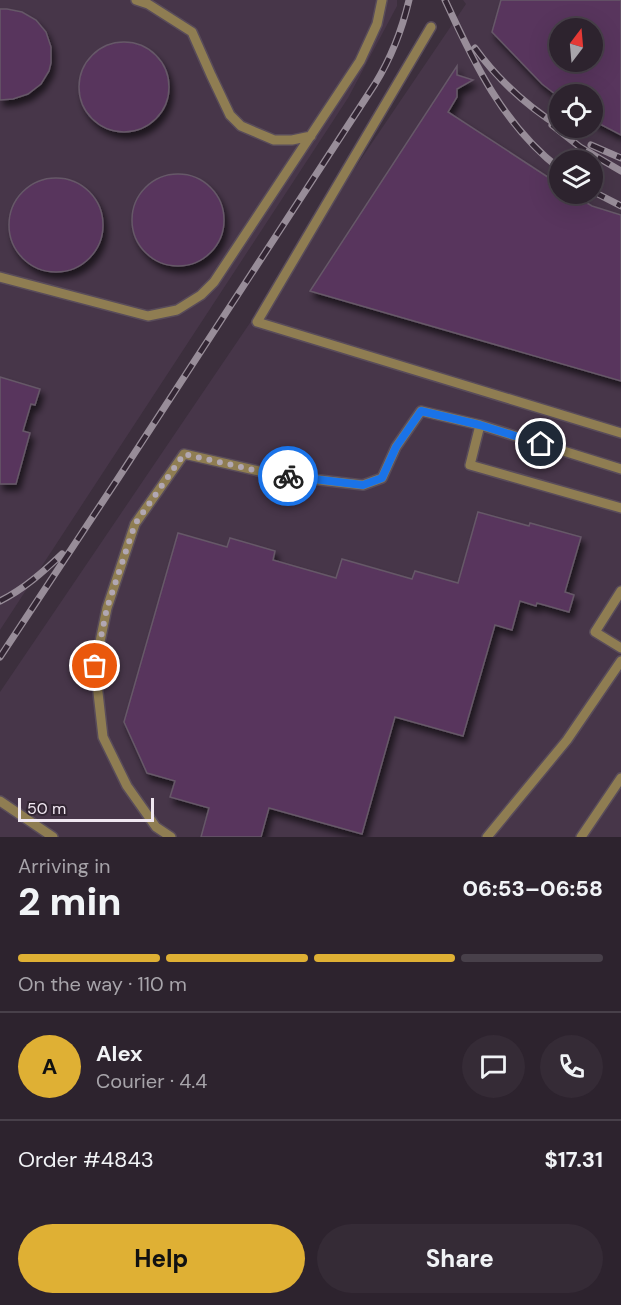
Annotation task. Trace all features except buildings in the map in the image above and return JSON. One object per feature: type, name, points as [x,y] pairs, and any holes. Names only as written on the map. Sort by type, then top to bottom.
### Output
[{"type":"lane","points":[[136,0],[148,4],[192,32],[219,94],[230,115],[241,126],[274,141],[311,136]]},
{"type":"lane","points":[[0,277],[148,316],[177,310],[201,295],[214,282],[360,61],[378,24],[382,0]]},
{"type":"lane","points":[[431,27],[257,322],[621,433]]},
{"type":"lane","points":[[171,837],[156,827],[127,786],[103,737],[95,666],[107,608],[135,524],[184,454],[276,475],[363,485],[382,478],[396,447],[421,411],[480,425],[621,470]]},
{"type":"lane","points":[[480,425],[470,465],[621,508]]},
{"type":"lane","points":[[621,591],[595,632],[621,648]]},
{"type":"lane","points":[[487,837],[567,740],[621,661]]},
{"type":"lane","points":[[581,837],[621,778]]},
{"type":"lane","points":[[0,801],[53,837]]},
{"type":"shaded area","points":[[0,0],[397,0],[397,6],[348,98],[0,630]]},
{"type":"shaded area","points":[[463,0],[621,0],[621,837],[0,837],[0,692],[466,4]]},
{"type":"railway","points":[[0,657],[375,84],[395,44],[409,0]]},
{"type":"railway","points":[[445,0],[492,92],[522,133],[549,160]]},
{"type":"railway","points":[[475,48],[514,92],[549,119]]},
{"type":"railway","points":[[569,138],[621,171]]},
{"type":"railway","points":[[591,145],[621,158]]},
{"type":"railway","points":[[603,197],[621,206]]},
{"type":"railway","points":[[0,601],[33,580],[62,554]]},
{"type":"way so far","points":[[95,666],[107,608],[135,524],[184,454],[288,476]]},
{"type":"route","points":[[288,476],[363,485],[382,478],[396,447],[421,411],[480,425],[541,444]]}]
